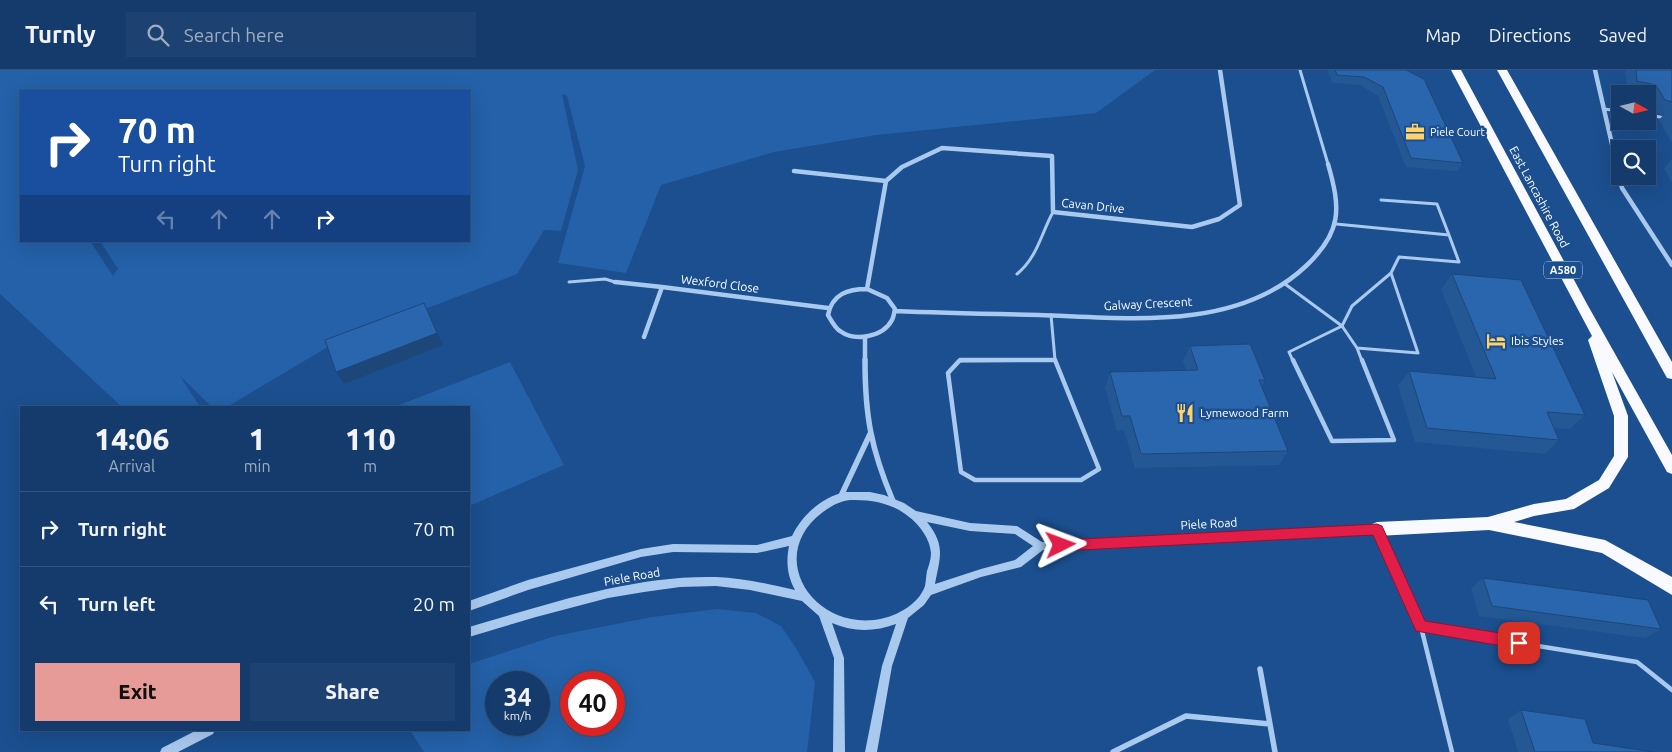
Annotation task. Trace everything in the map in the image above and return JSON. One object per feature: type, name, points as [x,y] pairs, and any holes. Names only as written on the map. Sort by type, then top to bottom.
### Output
[{"type":"highway","name":"East Lancashire Road","points":[[1456,70],[1581,304],[1672,468]]},
{"type":"highway","points":[[1502,70],[1672,374]]},
{"type":"highway","points":[[1488,524],[1534,510],[1569,505],[1604,484],[1621,457],[1621,416],[1581,304]]},
{"type":"highway","points":[[1377,529],[1488,524],[1605,547],[1666,582],[1672,588]]},
{"type":"street","name":"Cavan Drive","points":[[886,181],[902,167],[942,148],[991,150],[1052,156],[1053,212],[1192,227],[1219,219],[1240,205],[1220,70]]},
{"type":"street","points":[[1595,70],[1622,188],[1672,265]]},
{"type":"street","name":"Galway Crescent","points":[[895,311],[1129,317],[1176,315],[1217,309],[1255,299],[1285,284],[1303,270],[1324,247],[1336,224],[1338,202],[1328,164]]},
{"type":"street","points":[[794,171],[886,181],[867,289]]},
{"type":"street","points":[[615,282],[662,287]]},
{"type":"street","name":"Wexford Close","points":[[644,337],[662,287],[828,308]]},
{"type":"street","points":[[867,289],[876,291],[889,299],[895,311],[894,318],[884,331],[865,337],[855,336],[837,329],[831,323],[828,308],[831,302],[842,292],[867,289]]},
{"type":"street","points":[[865,337],[866,392],[870,434],[893,502]]},
{"type":"street","points":[[840,498],[870,434]]},
{"type":"street","points":[[915,515],[929,532],[936,553],[929,590],[918,604],[904,616],[885,623],[863,626],[842,623],[823,614],[802,597],[792,575],[790,558],[794,540],[812,514],[840,498],[870,496],[893,502],[915,515],[970,527],[1017,530],[1041,546],[1018,564],[981,573],[929,590]]},
{"type":"street","name":"Piele Road","points":[[1041,546],[1377,529]]},
{"type":"street","name":"Piele Road","points":[[470,606],[528,585],[641,553],[674,548],[757,549],[794,540]]},
{"type":"street","name":"Piele Road","points":[[470,632],[562,604],[653,586],[699,583],[749,585],[802,597]]},
{"type":"street","points":[[823,614],[839,658],[839,752]]},
{"type":"street","points":[[871,752],[887,666],[904,616]]},
{"type":"street","points":[[1260,669],[1275,752]]},
{"type":"street","points":[[1113,752],[1186,716],[1270,724]]},
{"type":"street","points":[[166,752],[207,731]]},
{"type":"lane","points":[[1300,70],[1328,164]]},
{"type":"lane","points":[[1604,109],[1611,110]]},
{"type":"lane","points":[[1656,117],[1672,119]]},
{"type":"lane","points":[[1285,284],[1342,326],[1357,348],[1394,440],[1332,441],[1290,352],[1342,326],[1352,306],[1391,273],[1399,257],[1460,262],[1437,204],[1381,200]]},
{"type":"lane","points":[[1018,274],[1028,268],[1034,257],[1045,224],[1053,212]]},
{"type":"lane","points":[[1336,224],[1449,235]]},
{"type":"lane","points":[[1357,348],[1418,353],[1391,273]]},
{"type":"lane","points":[[570,282],[605,279],[615,282]]},
{"type":"lane","points":[[1051,315],[1055,360],[1099,469],[1082,480],[975,480],[962,472],[948,373],[960,360],[1055,360]]},
{"type":"lane","points":[[1377,529],[1421,627],[1452,752]]},
{"type":"lane","points":[[1421,627],[1637,662],[1672,690]]},
{"type":"shaded area","points":[[0,70],[1155,70],[1096,113],[876,135],[774,152],[661,185],[626,273],[558,263],[585,166],[567,96],[562,94],[578,170],[561,231],[544,230],[517,274],[333,344],[228,406],[211,406],[180,376],[199,406],[121,406],[0,294]]},
{"type":"shaded area","points":[[510,362],[564,465],[470,506],[470,406],[397,406]]},
{"type":"shaded area","points":[[717,609],[756,613],[781,626],[815,682],[807,752],[424,752],[411,731],[470,731],[470,664],[555,636],[652,617]]},
{"type":"building","name":"Piele Court","points":[[1335,70],[1406,70],[1424,79],[1463,163],[1411,158],[1383,87],[1364,77],[1337,75]]},
{"type":"building","points":[[1636,70],[1672,70],[1672,102],[1665,100],[1656,85],[1637,81]]},
{"type":"building","name":"Ibis Styles","points":[[1452,274],[1521,280],[1585,415],[1547,412],[1559,440],[1427,428],[1409,371],[1496,379]]},
{"type":"building","points":[[424,303],[437,333],[336,372],[325,340]]},
{"type":"building","name":"Lymewood Farm","points":[[1250,344],[1265,380],[1259,380],[1288,451],[1141,454],[1130,416],[1122,416],[1110,372],[1198,370],[1190,346]]},
{"type":"building","points":[[1483,578],[1648,600],[1661,629],[1492,606]]},
{"type":"building","points":[[1521,710],[1585,719],[1593,743],[1653,752],[1535,752]]},
{"type":"place","name":"Piele Court","points":[[1415,132]]},
{"type":"place","name":"Ibis Styles","points":[[1496,341]]},
{"type":"place","name":"Lymewood Farm","points":[[1185,413]]},
{"type":"route","points":[[1061,545],[1377,529],[1421,627],[1519,643]]}]
